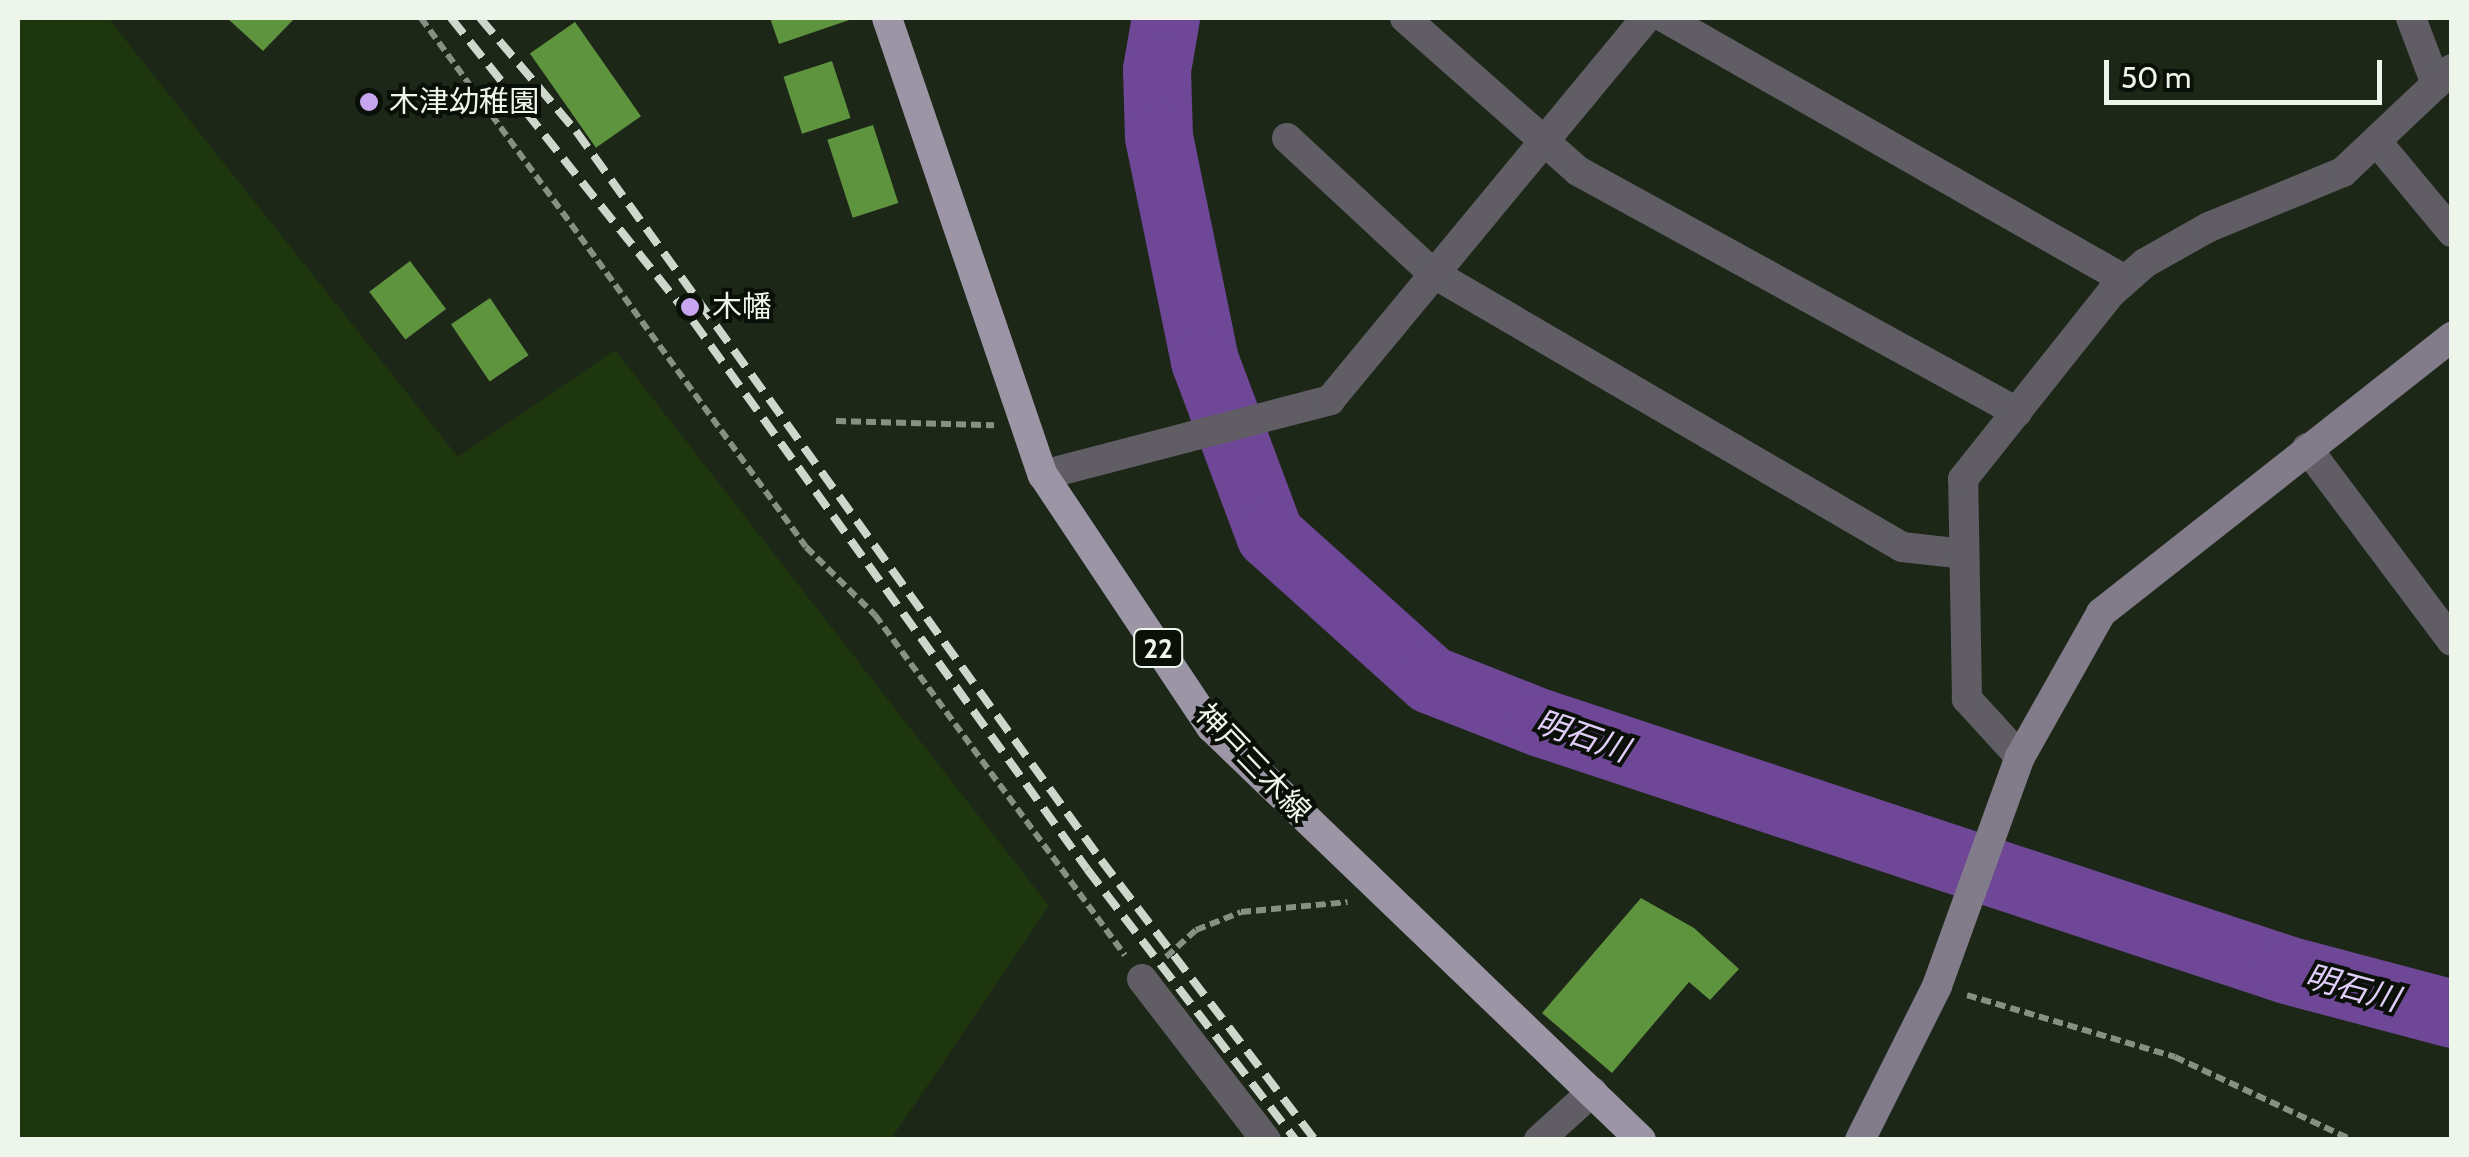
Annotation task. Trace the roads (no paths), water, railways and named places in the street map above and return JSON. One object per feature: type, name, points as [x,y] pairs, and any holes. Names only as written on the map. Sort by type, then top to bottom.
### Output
[{"type":"main road","name":"神戸三木線","points":[[887,18],[1030,426],[1043,474],[1211,727],[1641,1140]]},
{"type":"street","points":[[1404,18],[1546,136],[1578,171],[2016,412]]},
{"type":"street","points":[[1043,474],[1330,400],[1431,272],[1646,18]]},
{"type":"street","points":[[1665,18],[2125,280]]},
{"type":"street","points":[[2020,756],[1968,699],[1963,480],[2125,280],[2209,227],[2344,172],[2444,76],[2411,18]]},
{"type":"street","points":[[1287,138],[1431,272],[1902,547],[1964,554]]},
{"type":"street","points":[[2378,143],[2452,232]]},
{"type":"street","points":[[1860,1140],[1937,986],[2020,756],[2101,614],[2452,337]]},
{"type":"street","points":[[2307,448],[2452,640]]},
{"type":"street","points":[[1142,979],[1266,1140]]},
{"type":"street","points":[[1539,1140],[1592,1092]]},
{"type":"waterway","name":"明石川","points":[[1166,18],[1157,70],[1159,137],[1205,361],[1270,535],[1431,680],[1541,723],[2287,970],[2452,1014]]},
{"type":"railway","points":[[451,18],[693,321],[1087,869],[1296,1140]]},
{"type":"railway","points":[[480,18],[576,131],[1101,860],[1315,1140]]},
{"type":"place","name":"木津幼稚園","points":[[369,102]]},
{"type":"place","name":"木幡","points":[[690,307]]}]
